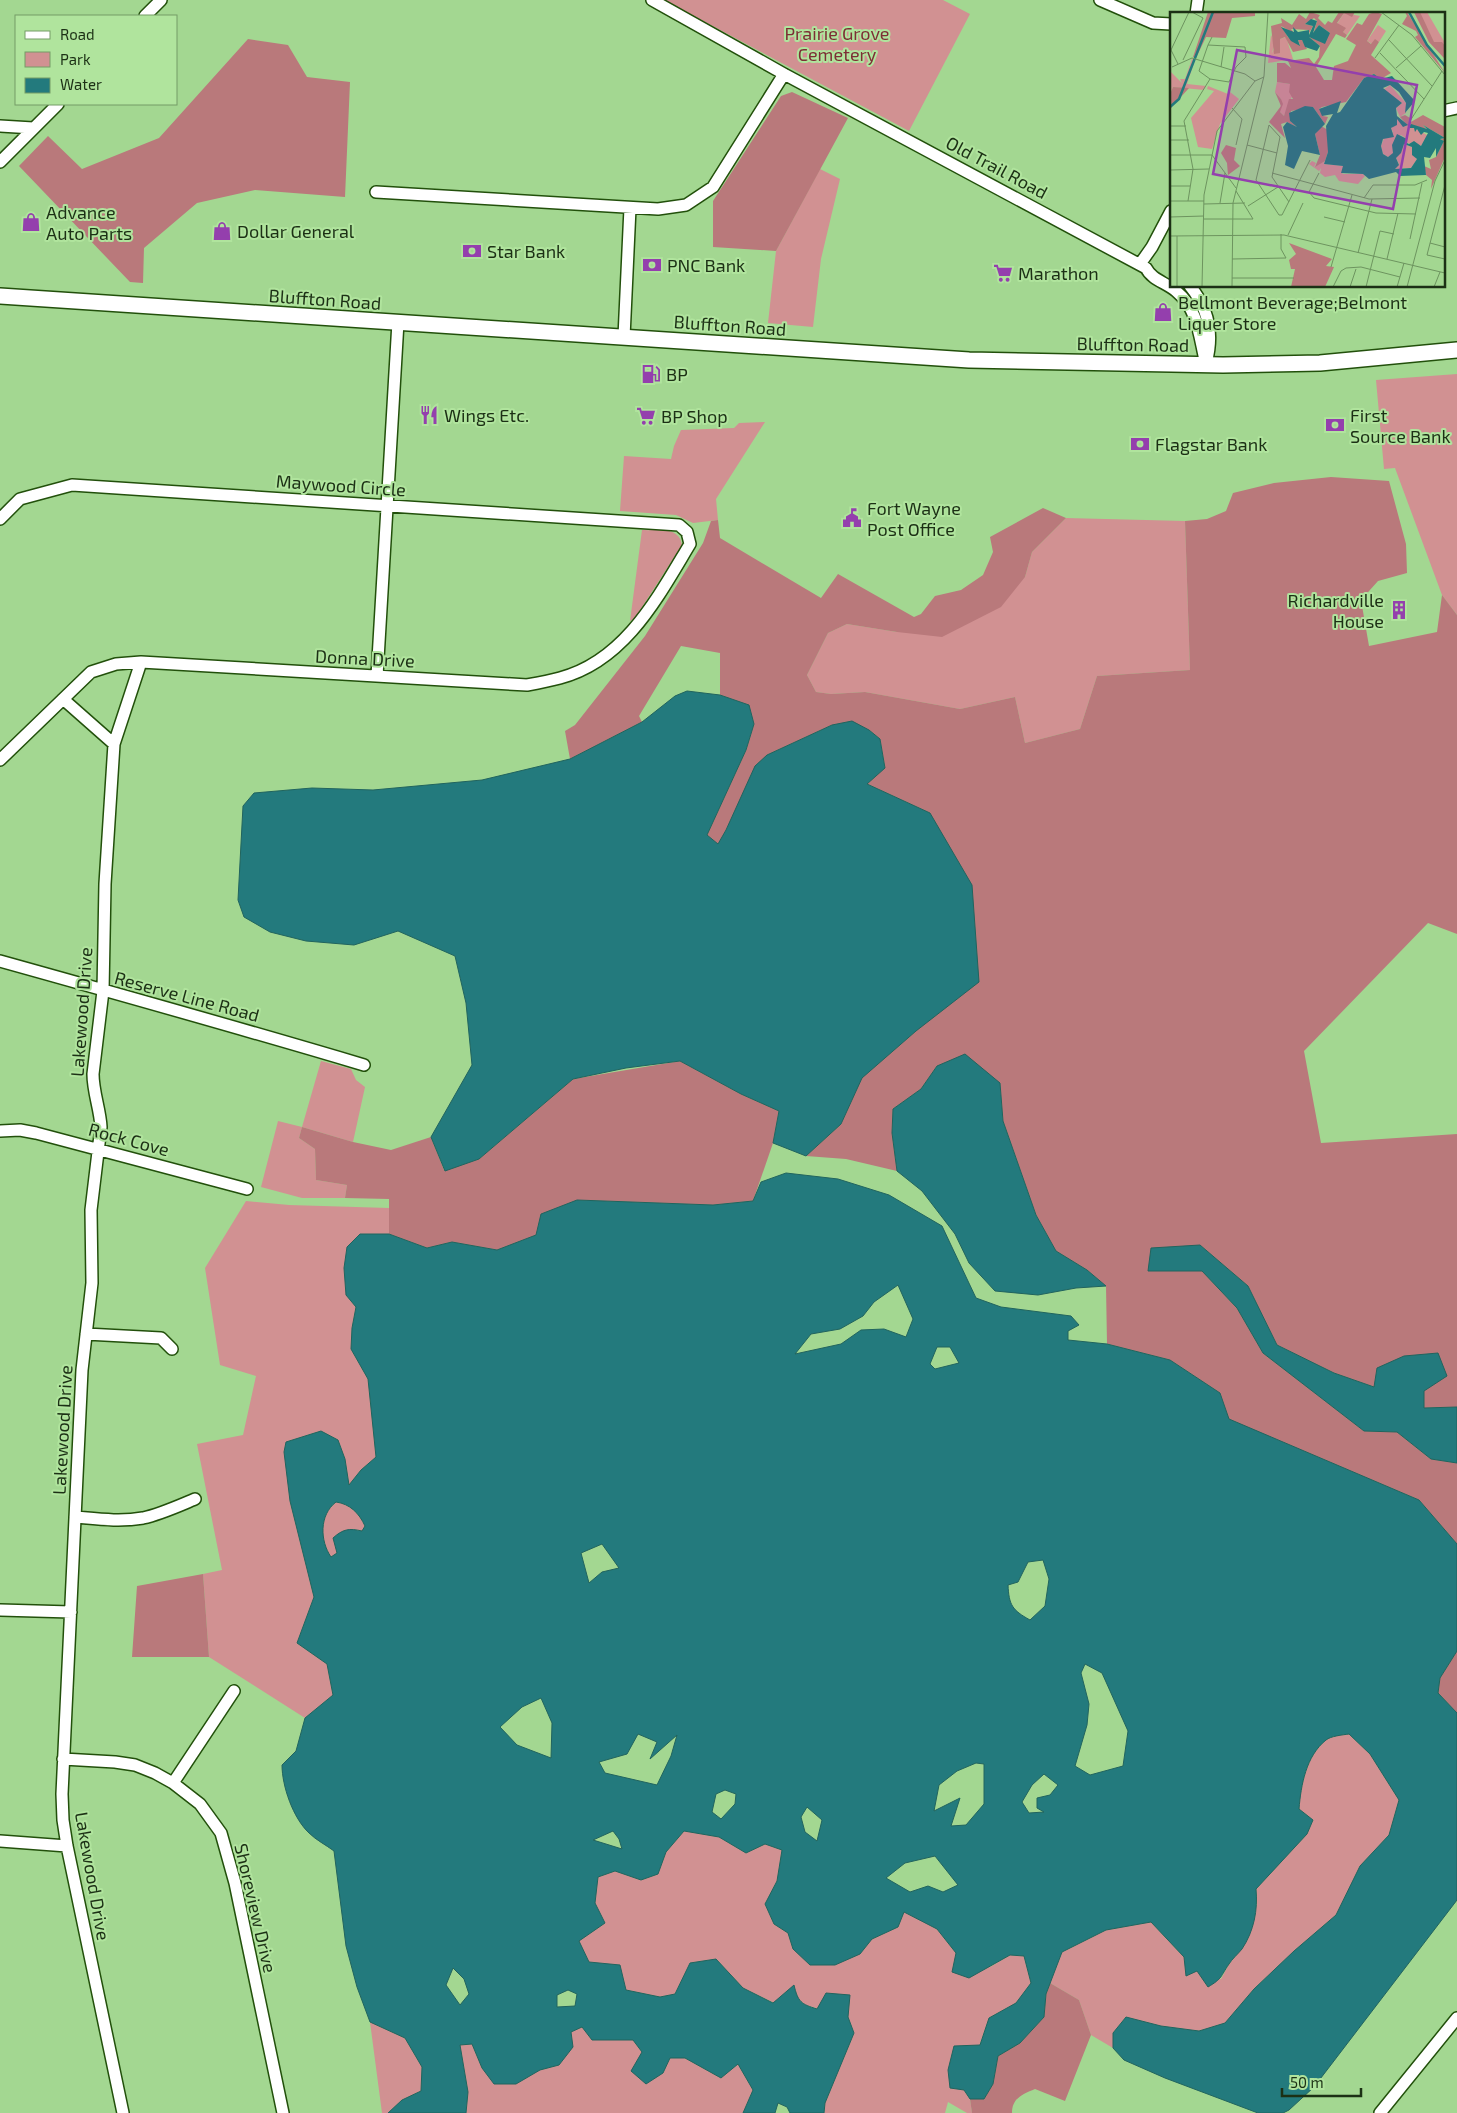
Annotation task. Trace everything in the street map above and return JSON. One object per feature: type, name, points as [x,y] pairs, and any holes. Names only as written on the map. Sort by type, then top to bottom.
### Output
[{"type":"main road","name":"Bluffton Road","points":[[0,296],[969,360],[1206,364],[1320,363],[1457,350]]},
{"type":"street","points":[[146,15],[161,0]]},
{"type":"street","name":"Old Trail Road","points":[[652,0],[784,74],[1143,266],[1149,275],[1170,287]]},
{"type":"street","points":[[1100,0],[1153,24],[1170,24]]},
{"type":"street","points":[[376,192],[630,208],[658,209],[686,205],[712,187],[784,74]]},
{"type":"street","points":[[0,162],[57,105]]},
{"type":"street","points":[[1444,111],[1457,108]]},
{"type":"street","points":[[0,126],[33,128]]},
{"type":"street","points":[[624,337],[630,208]]},
{"type":"street","points":[[1143,266],[1170,213]]},
{"type":"street","name":"Old Trail Road","points":[[1172,288],[1195,315],[1206,364]]},
{"type":"street","points":[[1192,288],[1206,314],[1210,330],[1210,346],[1206,364]]},
{"type":"street","points":[[377,676],[398,322]]},
{"type":"street","name":"Maywood Circle","points":[[0,519],[20,499],[72,485],[679,525],[687,532]]},
{"type":"street","name":"Donna Drive","points":[[0,760],[91,672],[116,664],[140,662],[526,684],[562,678],[581,670],[602,657],[634,630],[653,606],[690,544],[687,532]]},
{"type":"street","name":"Lakewood Drive","points":[[123,2113],[63,1820],[64,1759],[82,1370],[92,1283],[91,1210],[101,1127],[100,1114],[93,1088],[93,1074],[102,991],[105,884],[114,744],[140,662]]},
{"type":"street","points":[[63,699],[114,744]]},
{"type":"street","name":"Reserve Line Road","points":[[0,960],[102,991],[213,1020],[364,1065]]},
{"type":"street","name":"Rock Cove","points":[[0,1131],[20,1130],[247,1189]]},
{"type":"street","points":[[86,1334],[161,1338],[172,1349]]},
{"type":"street","points":[[75,1517],[121,1520],[144,1518],[195,1499]]},
{"type":"street","points":[[0,1610],[71,1612]]},
{"type":"street","points":[[173,1783],[234,1691]]},
{"type":"street","name":"Shoreview Drive","points":[[64,1759],[135,1765],[173,1783],[200,1804],[220,1833],[235,1884],[283,2113]]},
{"type":"street","points":[[0,1842],[67,1846]]},
{"type":"street","points":[[1380,2113],[1457,2018]]},
{"type":"green space","name":"Prairie Grove Cemetery","points":[[664,0],[943,0],[970,14],[909,131]]},
{"type":"green space","points":[[820,169],[840,179],[821,259],[813,327],[768,323],[776,251]]},
{"type":"green space","points":[[1457,374],[1457,615],[1442,595],[1395,468],[1384,469],[1376,380]]},
{"type":"green space","points":[[765,422],[716,499],[718,520],[693,523],[676,515],[620,511],[624,456],[671,459],[681,430],[734,428],[739,423]]},
{"type":"green space","points":[[1066,518],[1185,521],[1190,670],[1097,676],[1080,729],[1025,743],[1015,697],[960,709],[865,692],[831,694],[816,692],[807,675],[828,633],[847,624],[897,632],[1025,577],[1032,552]]},
{"type":"green space","points":[[642,530],[672,532],[677,535],[682,545],[635,618],[630,621]]},
{"type":"green space","points":[[321,1061],[351,1069],[356,1080],[365,1087],[353,1142],[302,1127]]},
{"type":"green space","points":[[278,1121],[302,1127],[299,1138],[315,1149],[316,1180],[347,1185],[345,1198],[302,1198],[261,1187]]},
{"type":"green space","points":[[246,1201],[289,1205],[389,1208],[389,1234],[360,1234],[346,1295],[356,1307],[351,1349],[368,1379],[376,1457],[361,1470],[349,1485],[345,1459],[338,1440],[321,1431],[286,1442],[290,1501],[314,1597],[297,1643],[327,1664],[333,1695],[305,1718],[209,1657],[203,1574],[222,1570],[197,1444],[243,1435],[256,1376],[220,1365],[205,1268]]},
{"type":"green space","points":[[336,1502],[346,1505],[353,1510],[365,1526],[362,1531],[352,1529],[337,1553],[331,1557],[323,1536],[323,1528],[330,1507]]},
{"type":"green space","points":[[1349,1734],[1370,1754],[1399,1800],[1389,1835],[1360,1866],[1336,1915],[1254,1989],[1225,2023],[1199,2031],[1161,2026],[1126,2017],[1113,2033],[1113,2048],[1091,2035],[1079,2000],[1050,1983],[1062,1952],[1106,1930],[1151,1922],[1197,1971],[1221,1979],[1229,1964],[1241,1949],[1257,1904],[1256,1889],[1307,1834],[1313,1820],[1299,1809],[1303,1781],[1309,1763],[1326,1740]]},
{"type":"green space","points":[[684,1831],[719,1837],[746,1853],[765,1844],[782,1850],[777,1881],[765,1904],[774,1924],[788,1933],[793,1949],[860,1954],[872,1939],[898,1927],[904,1911],[937,1929],[956,1953],[990,1967],[1010,1955],[1024,1956],[1031,1983],[1016,2003],[989,2018],[964,2090],[970,2099],[972,2113],[967,2113],[948,2102],[945,2113],[824,2113],[825,2103],[854,2033],[848,2017],[805,2005],[797,1998],[794,1986],[774,2003],[743,1988],[716,1959],[690,1963],[675,1994],[660,1997],[626,1990],[589,1962],[578,1941],[605,1923],[594,1903],[598,1877],[615,1871],[641,1880],[658,1874],[666,1852]]},
{"type":"green space","points":[[370,2022],[405,2038],[422,2067],[421,2091],[402,2100],[388,2113],[382,2113]]},
{"type":"green space","points":[[583,2027],[592,2040],[633,2040],[663,2073],[670,2058],[685,2058],[721,2078],[738,2064],[753,2090],[743,2113],[466,2113],[468,2092],[460,2045],[472,2044],[482,2068],[515,2084],[540,2070],[559,2065],[570,2032]]},
{"type":"shaded area","points":[[248,39],[288,45],[307,77],[350,82],[345,197],[255,190],[197,203],[144,248],[143,283],[130,282],[19,166],[48,136],[82,169],[159,138]]},
{"type":"shaded area","points":[[792,92],[848,118],[776,251],[713,247],[713,201],[781,96]]},
{"type":"shaded area","points":[[1331,477],[1389,481],[1406,544],[1407,573],[1378,581],[1361,600],[1369,646],[1437,632],[1442,595],[1457,615],[1457,934],[1428,923],[1304,1051],[1321,1143],[1457,1134],[1457,1407],[1424,1408],[1424,1391],[1374,1387],[1334,1373],[1277,1345],[1248,1286],[1200,1245],[1149,1271],[1202,1271],[1237,1308],[1263,1353],[1364,1431],[1397,1432],[1431,1459],[1457,1463],[1457,1544],[1419,1500],[1228,1419],[1220,1393],[1170,1360],[1107,1344],[1106,1286],[1087,1270],[1056,1251],[1036,1215],[1003,1121],[1000,1083],[937,1066],[921,1089],[893,1109],[892,1133],[897,1171],[846,1159],[806,1156],[841,1124],[861,1078],[916,1031],[930,813],[867,784],[885,767],[880,739],[869,730],[832,725],[767,755],[718,845],[707,835],[746,750],[754,724],[748,705],[720,695],[720,653],[681,646],[639,716],[642,722],[570,759],[565,731],[575,725],[645,636],[703,543],[711,521],[718,520],[720,538],[821,598],[838,574],[914,617],[921,614],[935,596],[961,590],[983,575],[993,552],[990,537],[1043,508],[1066,518],[1032,552],[1025,577],[1001,607],[942,637],[847,624],[828,633],[807,675],[816,692],[831,694],[865,692],[960,709],[1015,697],[1025,743],[1080,729],[1097,676],[1190,670],[1185,521],[1207,519],[1226,511],[1233,493],[1274,483]]},
{"type":"shaded area","points":[[680,1061],[741,1094],[779,1111],[773,1143],[753,1201],[713,1205],[577,1200],[537,1235],[497,1250],[452,1242],[427,1248],[389,1234],[389,1199],[345,1198],[347,1185],[316,1180],[315,1149],[299,1138],[302,1127],[353,1142],[391,1150],[431,1137],[444,1170],[479,1159],[573,1079]]},
{"type":"shaded area","points":[[203,1574],[209,1657],[132,1657],[137,1586]]},
{"type":"shaded area","points":[[1457,1651],[1457,1713],[1438,1693],[1440,1678]]},
{"type":"shaded area","points":[[1050,1983],[1079,2000],[1091,2035],[1065,2101],[1035,2089],[1016,2100],[1012,2113],[972,2113],[970,2099],[984,2099],[993,2084],[998,2056],[1020,2043],[1044,2017],[1046,1994]]},
{"type":"water","points":[[687,691],[720,695],[749,705],[754,724],[746,750],[707,835],[718,844],[755,766],[767,755],[832,725],[852,721],[869,730],[880,739],[885,768],[867,784],[930,813],[972,885],[979,982],[916,1031],[862,1078],[841,1124],[806,1156],[773,1143],[779,1111],[741,1094],[680,1061],[626,1068],[573,1079],[479,1159],[445,1171],[431,1137],[472,1065],[466,1003],[455,956],[398,931],[354,945],[306,941],[270,932],[244,917],[238,900],[243,806],[254,793],[312,788],[373,790],[482,780],[570,759],[642,722],[675,696]]},
{"type":"water","points":[[965,1054],[1000,1083],[1003,1121],[1036,1215],[1056,1251],[1087,1270],[1106,1286],[1076,1288],[1038,1295],[995,1291],[969,1263],[955,1234],[922,1191],[897,1171],[892,1133],[893,1109],[921,1089],[937,1066]]},
{"type":"water","points":[[786,1173],[838,1179],[889,1195],[942,1226],[976,1298],[1001,1307],[1071,1316],[1079,1325],[1068,1331],[1068,1340],[1107,1344],[1170,1360],[1220,1393],[1229,1419],[1419,1500],[1457,1544],[1457,1651],[1440,1678],[1438,1693],[1457,1713],[1457,1900],[1314,2087],[1289,2110],[1283,2113],[1258,2113],[1165,2078],[1124,2060],[1113,2048],[1113,2033],[1126,2017],[1161,2026],[1199,2031],[1225,2023],[1254,1989],[1336,1915],[1360,1866],[1389,1835],[1399,1800],[1370,1754],[1349,1734],[1326,1740],[1309,1763],[1301,1790],[1299,1809],[1313,1820],[1307,1834],[1256,1889],[1256,1912],[1250,1935],[1242,1949],[1230,1962],[1219,1979],[1208,1987],[1197,1971],[1186,1976],[1184,1957],[1151,1922],[1106,1930],[1062,1952],[1046,1994],[1044,2017],[1020,2043],[998,2056],[993,2084],[984,2099],[970,2099],[964,2090],[950,2088],[948,2070],[954,2046],[980,2045],[989,2018],[1016,2003],[1031,1983],[1024,1956],[1010,1955],[969,1978],[952,1972],[956,1953],[937,1929],[904,1912],[898,1927],[872,1939],[860,1954],[835,1965],[810,1965],[793,1949],[788,1933],[774,1924],[765,1904],[777,1881],[782,1850],[765,1844],[746,1853],[719,1837],[684,1831],[666,1852],[658,1874],[641,1880],[615,1871],[598,1877],[595,1903],[605,1923],[579,1941],[589,1962],[620,1965],[626,1990],[660,1997],[675,1994],[690,1963],[716,1959],[743,1988],[773,2003],[794,1985],[801,2002],[817,2009],[826,1993],[850,1995],[848,2017],[854,2033],[825,2103],[824,2113],[790,2113],[787,2107],[778,2103],[775,2113],[743,2113],[753,2090],[738,2064],[721,2078],[685,2058],[670,2058],[663,2073],[646,2084],[631,2071],[642,2052],[633,2040],[592,2040],[582,2027],[571,2032],[573,2047],[559,2065],[540,2070],[516,2084],[494,2084],[482,2068],[472,2044],[460,2045],[468,2092],[466,2113],[388,2113],[402,2100],[421,2091],[422,2067],[405,2038],[370,2022],[357,1987],[346,1946],[334,1851],[312,1836],[298,1819],[286,1792],[282,1765],[296,1751],[305,1718],[333,1695],[327,1664],[297,1643],[314,1597],[290,1501],[284,1452],[286,1442],[321,1431],[338,1440],[345,1459],[349,1485],[361,1470],[376,1457],[368,1379],[351,1349],[356,1307],[346,1295],[344,1268],[347,1247],[360,1234],[389,1234],[427,1248],[452,1242],[497,1250],[536,1235],[541,1214],[577,1200],[713,1205],[753,1201],[761,1182]],"holes":[[[898,1285],[913,1319],[906,1337],[884,1329],[861,1330],[841,1344],[795,1354],[811,1334],[840,1329],[863,1316],[874,1302]],[[937,1347],[950,1347],[959,1363],[935,1369],[930,1364]],[[336,1502],[346,1505],[353,1510],[365,1526],[362,1531],[346,1530],[333,1538],[337,1553],[331,1557],[327,1551],[323,1536],[324,1521],[330,1507]],[[602,1544],[619,1568],[602,1572],[589,1583],[581,1553]],[[1043,1560],[1049,1579],[1045,1606],[1030,1620],[1015,1610],[1009,1598],[1008,1585],[1018,1582],[1028,1562]],[[1085,1664],[1102,1673],[1128,1731],[1123,1766],[1090,1775],[1075,1766],[1087,1725],[1089,1704],[1081,1673]],[[541,1698],[552,1723],[551,1758],[517,1745],[500,1727],[522,1707]],[[638,1734],[657,1742],[650,1759],[677,1735],[671,1756],[657,1785],[605,1773],[599,1762],[627,1754]],[[976,1763],[984,1764],[984,1804],[966,1825],[951,1826],[960,1798],[934,1811],[939,1785],[957,1771]],[[1044,1774],[1058,1785],[1050,1795],[1037,1798],[1037,1808],[1044,1812],[1029,1813],[1022,1802],[1032,1785]],[[725,1790],[736,1794],[735,1804],[721,1819],[712,1812],[716,1794]],[[807,1807],[822,1820],[817,1841],[805,1832],[801,1817]],[[613,1831],[619,1839],[622,1849],[593,1840]],[[935,1856],[958,1885],[943,1892],[928,1886],[910,1892],[886,1878],[905,1863]],[[453,1968],[464,1979],[469,1994],[460,2005],[446,1985]],[[568,1990],[577,1994],[575,2006],[557,2007],[557,1995]]]},
{"type":"water","points":[[1200,1245],[1248,1286],[1277,1345],[1334,1373],[1374,1387],[1377,1368],[1404,1356],[1438,1353],[1447,1376],[1424,1391],[1424,1408],[1457,1407],[1457,1463],[1431,1459],[1397,1432],[1364,1431],[1263,1353],[1237,1308],[1202,1271],[1148,1271],[1151,1248]]},
{"type":"place","name":"Advance Auto Parts","points":[[31,222]]},
{"type":"place","name":"Dollar General","points":[[222,231]]},
{"type":"place","name":"Star Bank","points":[[472,251]]},
{"type":"place","name":"PNC Bank","points":[[652,265]]},
{"type":"place","name":"Marathon","points":[[1003,273]]},
{"type":"place","name":"Bellmont Beverage;Belmont Liquer Store","points":[[1163,312]]},
{"type":"place","name":"BP","points":[[651,374]]},
{"type":"place","name":"Wings Etc.","points":[[429,415]]},
{"type":"place","name":"BP Shop","points":[[646,416]]},
{"type":"place","name":"First Source Bank","points":[[1335,425]]},
{"type":"place","name":"Flagstar Bank","points":[[1140,444]]},
{"type":"place","name":"Fort Wayne Post Office","points":[[852,518]]},
{"type":"place","name":"Richardville House","points":[[1399,610]]}]
